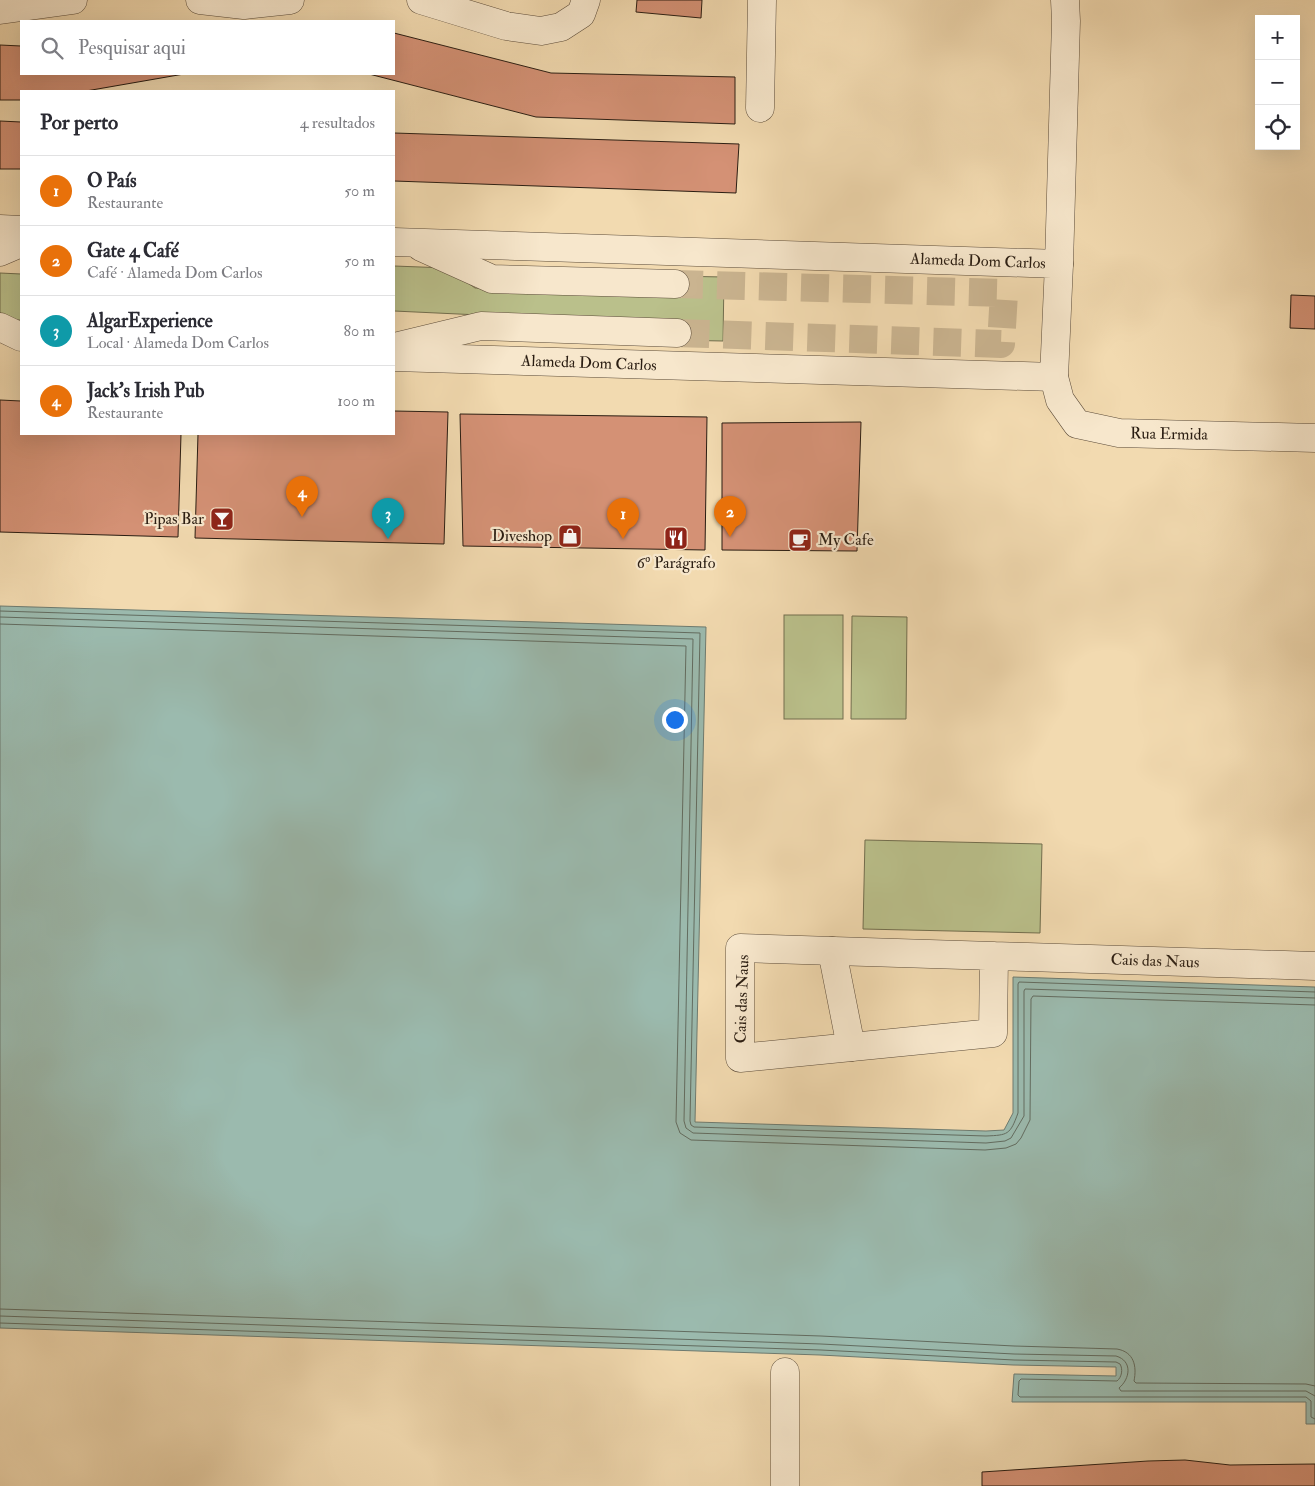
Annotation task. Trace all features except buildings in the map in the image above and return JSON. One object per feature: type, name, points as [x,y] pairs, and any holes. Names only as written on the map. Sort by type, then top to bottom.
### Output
[{"type":"street","points":[[0,10],[73,0]]},
{"type":"street","points":[[200,0],[244,5],[290,0]]},
{"type":"street","points":[[422,0],[506,26],[541,31],[562,27],[581,14],[586,0]]},
{"type":"street","points":[[760,108],[762,0]]},
{"type":"street","points":[[1059,264],[1065,0]]},
{"type":"street","points":[[0,229],[20,230]]},
{"type":"street","points":[[402,242],[492,279],[675,284]]},
{"type":"street","name":"Alameda Dom Carlos","points":[[395,356],[1054,377],[1059,264],[402,242]]},
{"type":"street","points":[[0,252],[20,243]]},
{"type":"street","points":[[395,347],[481,326],[678,333]]},
{"type":"street","points":[[0,327],[20,337]]},
{"type":"street","points":[[0,344],[20,344]]},
{"type":"street","name":"Rua Ermida","points":[[1054,377],[1060,400],[1077,424],[1119,433],[1315,438]]},
{"type":"street","name":"Cais das Naus","points":[[994,956],[993,1034],[740,1058],[740,948],[1315,966]]},
{"type":"street","points":[[832,951],[851,1047]]},
{"type":"street","points":[[785,1372],[785,1486]]},
{"type":"green space","points":[[395,266],[447,268],[475,288],[671,291],[672,276],[724,277],[723,341],[671,340],[672,324],[395,311]]},
{"type":"green space","points":[[0,273],[20,274],[20,320],[14,320],[0,313]]},
{"type":"green space","points":[[784,615],[843,615],[843,719],[784,719]]},
{"type":"green space","points":[[852,616],[907,617],[906,719],[851,719]]},
{"type":"green space","points":[[865,840],[1042,844],[1040,933],[863,929]]},
{"type":"water","points":[[0,606],[706,627],[695,1122],[1004,1130],[1013,1113],[1013,977],[1315,987],[1315,1424],[1306,1424],[1306,1402],[1012,1402],[1014,1374],[1116,1376],[1116,1367],[1013,1365],[820,1355],[0,1328]]},
{"type":"tunnel","points":[[675,284],[1004,293],[1001,344],[677,333]]},
{"type":"place","name":"Jack’s Irish Pub","points":[[302,517]]},
{"type":"place","name":"Pipas Bar","points":[[222,519]]},
{"type":"place","name":"Diveshop","points":[[570,536]]},
{"type":"place","name":"Gate 4 Café","points":[[730,537]]},
{"type":"place","name":"6º Parágrafo","points":[[676,538]]},
{"type":"place","name":"AlgarExperience","points":[[388,539]]},
{"type":"place","name":"O País","points":[[623,539]]},
{"type":"place","name":"My Cafe","points":[[800,540]]}]
